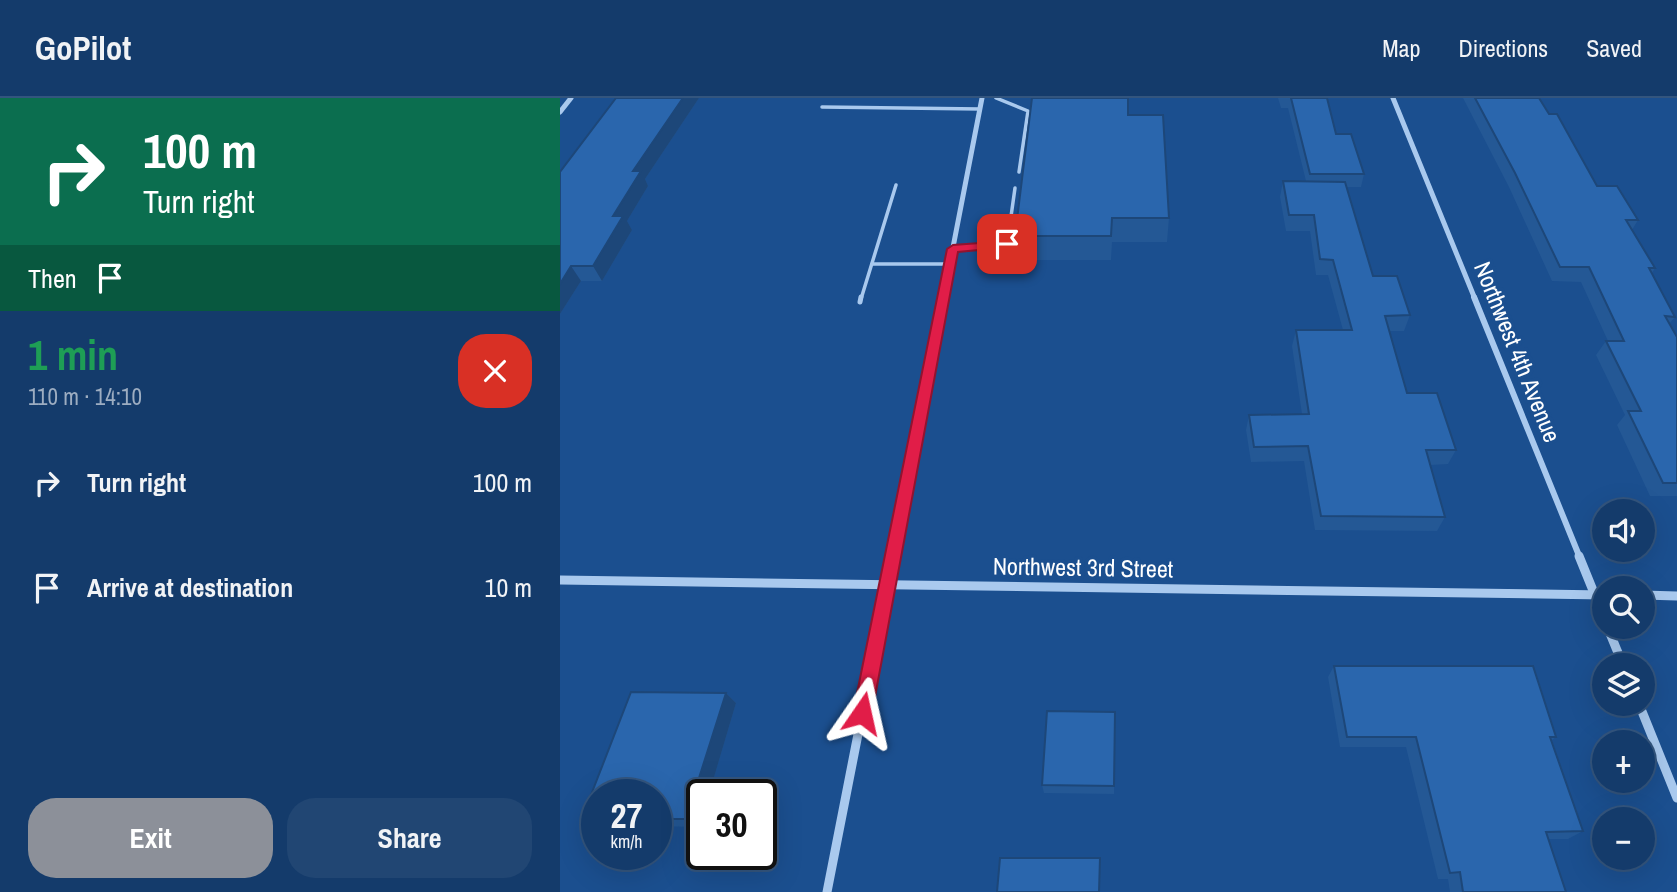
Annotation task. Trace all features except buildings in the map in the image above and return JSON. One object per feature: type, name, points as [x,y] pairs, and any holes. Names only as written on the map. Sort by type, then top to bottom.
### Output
[{"type":"street","points":[[560,112],[571,98]]},
{"type":"street","points":[[827,892],[982,98]]},
{"type":"street","name":"Northwest 4th Avenue","points":[[1393,98],[1592,588]]},
{"type":"street","name":"Northwest 3rd Street","points":[[560,580],[1592,595]]},
{"type":"street","points":[[1655,595],[1677,596]]},
{"type":"street","points":[[1644,716],[1677,798]]},
{"type":"lane","points":[[996,98],[1027,111],[1019,172]]},
{"type":"lane","points":[[822,107],[980,109]]},
{"type":"lane","points":[[860,302],[896,185]]},
{"type":"lane","points":[[953,249],[1007,244],[1015,188]]},
{"type":"lane","points":[[872,264],[950,264]]},
{"type":"route","points":[[862,713],[953,249],[1007,244]]}]
